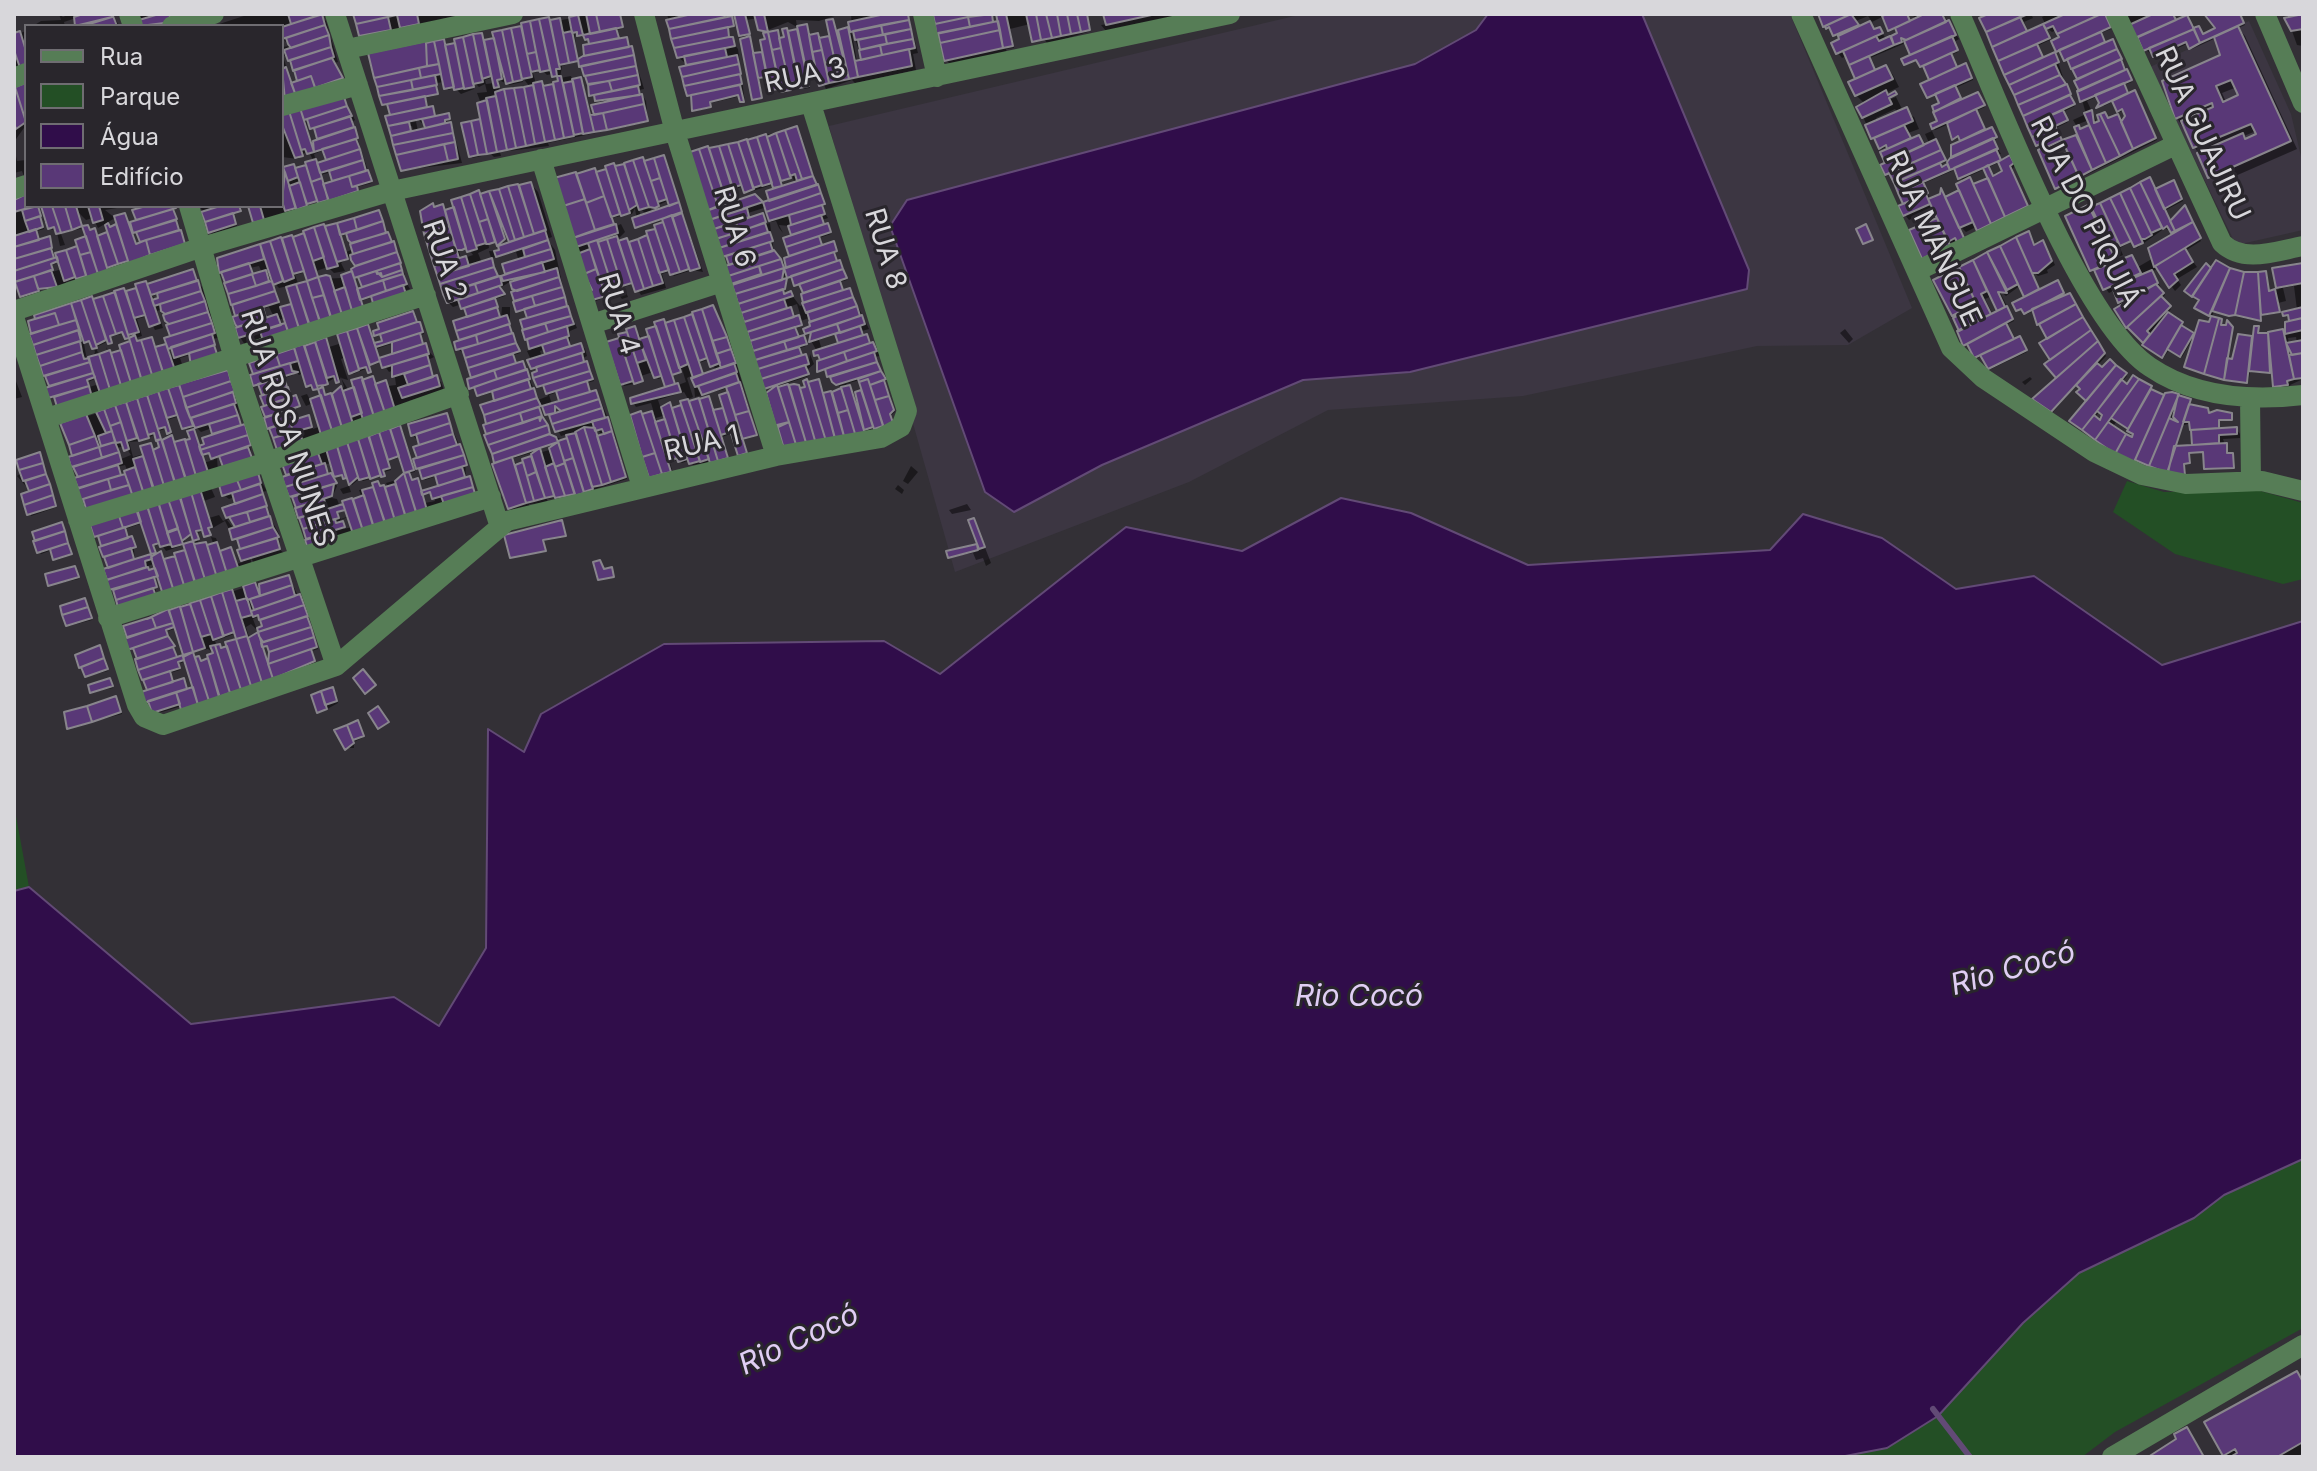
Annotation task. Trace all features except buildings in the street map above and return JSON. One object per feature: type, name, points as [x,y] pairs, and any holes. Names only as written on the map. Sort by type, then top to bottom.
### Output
[{"type":"street","points":[[179,24],[214,14]]},
{"type":"street","name":"RUA 2","points":[[335,14],[499,524]]},
{"type":"street","points":[[347,49],[513,14]]},
{"type":"street","name":"RUA 6","points":[[644,14],[675,132],[776,456]]},
{"type":"street","points":[[923,14],[937,77]]},
{"type":"street","name":"RUA 3","points":[[14,314],[202,247],[392,191],[937,77],[1193,19],[1230,14]]},
{"type":"street","name":"RUA MANGUE","points":[[1801,14],[1960,359],[2094,452],[2161,480],[2210,485],[2251,481],[2303,491]]},
{"type":"street","name":"RUA DO PIQUIÁ","points":[[1960,14],[2081,277],[2127,348],[2150,367],[2178,382],[2207,392],[2250,398],[2303,395]]},
{"type":"street","name":"RUA GUAJIRU","points":[[2116,14],[2216,233],[2230,251],[2249,256],[2303,246]]},
{"type":"street","points":[[2265,14],[2303,103]]},
{"type":"street","points":[[284,105],[358,85]]},
{"type":"street","name":"RUA 8","points":[[811,104],[907,411]]},
{"type":"street","points":[[1917,271],[2175,145]]},
{"type":"street","name":"RUA 4","points":[[541,159],[642,487]]},
{"type":"street","name":"RUA ROSA NUNES","points":[[190,208],[234,360],[336,666]]},
{"type":"street","points":[[592,324],[722,282]]},
{"type":"street","points":[[47,418],[234,360],[426,295]]},
{"type":"street","points":[[14,314],[108,618],[137,705],[144,717],[163,725],[336,666],[372,639],[499,524]]},
{"type":"street","points":[[78,520],[267,462],[459,394]]},
{"type":"street","points":[[2250,398],[2251,481]]},
{"type":"street","name":"RUA 1","points":[[499,524],[776,456],[881,438],[901,427],[907,411]]},
{"type":"street","points":[[108,618],[491,497]]},
{"type":"street","points":[[2112,1457],[2303,1345]]},
{"type":"shaded area","points":[[1303,14],[1790,14],[1912,308],[1848,345],[1757,346],[1523,396],[1328,410],[1189,482],[955,572],[829,126]]},
{"type":"shaded area","points":[[2249,21],[2291,114],[2303,165],[2303,230],[2241,244],[2234,241],[2150,67]]},
{"type":"green space","points":[[2127,481],[2164,492],[2257,490],[2303,503],[2303,579],[2283,584],[2175,554],[2113,512]]},
{"type":"green space","points":[[14,805],[29,887],[14,891]]},
{"type":"green space","points":[[2303,1159],[2303,1328],[2115,1432],[2082,1457],[1840,1457],[1887,1448],[2079,1273],[2194,1218],[2224,1195]]},
{"type":"water","points":[[1488,14],[1642,14],[1749,270],[1747,289],[1410,372],[1303,380],[1102,465],[1014,512],[985,492],[890,226],[907,200],[1415,64],[1476,30]]},
{"type":"water","name":"Rio Cocó","points":[[1341,498],[1411,513],[1528,565],[1770,550],[1803,514],[1882,538],[1956,589],[2034,576],[2162,665],[2303,621],[2303,1159],[2224,1195],[2194,1218],[2079,1273],[2023,1323],[1938,1416],[1887,1448],[1840,1457],[14,1457],[14,891],[29,887],[191,1024],[394,997],[439,1026],[486,948],[488,729],[524,752],[541,714],[664,644],[884,641],[940,674],[1126,527],[1242,551]]},
{"type":"waterway","points":[[1933,1409],[1970,1457]]}]
